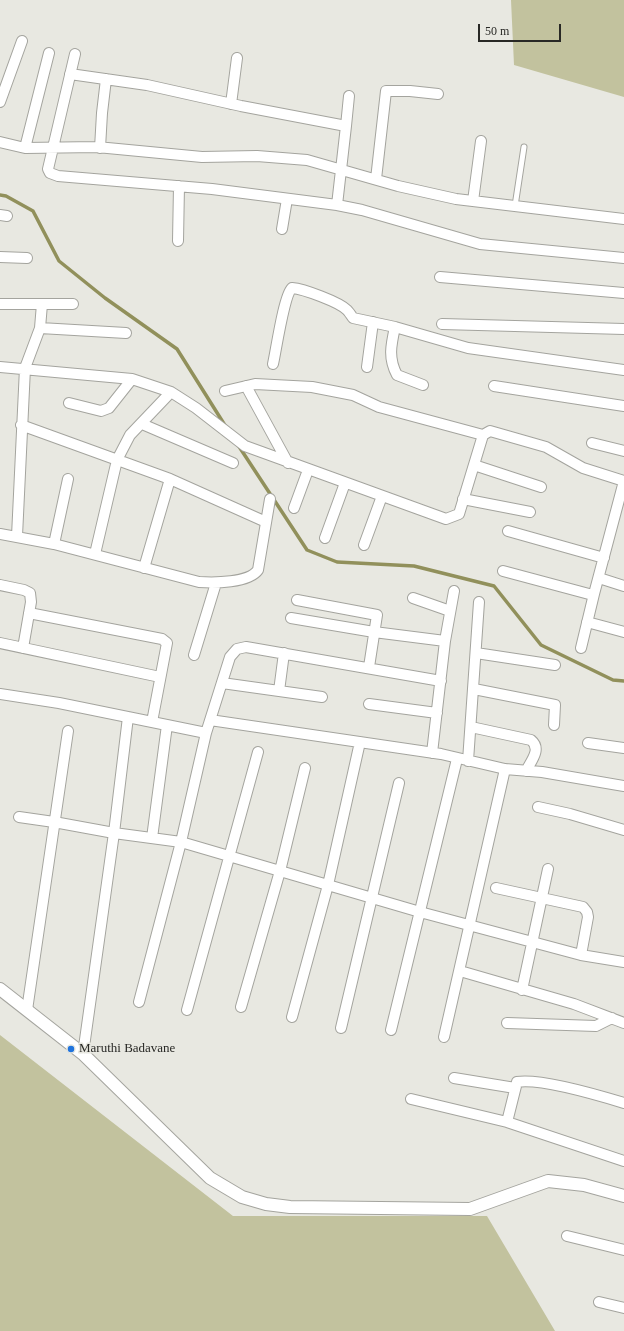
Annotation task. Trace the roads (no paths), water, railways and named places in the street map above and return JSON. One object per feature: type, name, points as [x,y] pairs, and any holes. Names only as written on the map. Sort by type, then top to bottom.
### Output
[{"type":"street","points":[[0,102],[22,41]]},
{"type":"street","points":[[25,148],[49,53]]},
{"type":"street","points":[[75,54],[48,169],[50,173],[58,176],[179,186],[337,205],[362,210],[480,244],[624,258]]},
{"type":"street","points":[[231,104],[237,58]]},
{"type":"street","points":[[70,74],[148,85],[231,104],[346,126]]},
{"type":"street","points":[[100,148],[106,79]]},
{"type":"street","points":[[376,179],[386,91],[410,91],[438,94]]},
{"type":"street","points":[[337,205],[349,96]]},
{"type":"street","points":[[473,201],[481,141]]},
{"type":"street","points":[[0,142],[25,148],[100,148],[202,157],[257,156],[307,160],[398,186],[473,201],[624,219]]},
{"type":"street","points":[[178,241],[179,186]]},
{"type":"street","points":[[282,229],[287,199]]},
{"type":"street","points":[[0,257],[27,258]]},
{"type":"street","points":[[440,277],[624,293]]},
{"type":"street","points":[[273,364],[285,308],[292,288],[302,290],[340,306],[353,318],[395,327],[468,348],[624,370]]},
{"type":"street","points":[[0,304],[73,304]]},
{"type":"street","points":[[17,536],[21,425],[25,368],[40,328],[42,304]]},
{"type":"street","points":[[367,367],[373,322]]},
{"type":"street","points":[[442,324],[624,330]]},
{"type":"street","points":[[395,327],[391,347],[391,364],[397,375],[423,385]]},
{"type":"street","points":[[40,328],[126,334]]},
{"type":"street","points":[[0,367],[25,368],[132,379],[171,392],[196,408],[245,446],[288,463],[446,519],[459,514],[483,435],[490,431],[546,447],[583,468],[624,481],[581,648]]},
{"type":"street","points":[[69,403],[101,411],[109,408],[132,379]]},
{"type":"street","points":[[225,391],[255,384],[298,386],[336,391],[353,395],[379,407],[483,435]]},
{"type":"street","points":[[246,386],[288,463]]},
{"type":"street","points":[[494,386],[624,406]]},
{"type":"street","points":[[94,554],[117,460],[130,435],[171,392]]},
{"type":"street","points":[[142,424],[233,462]]},
{"type":"street","points":[[21,425],[170,479],[266,522]]},
{"type":"street","points":[[592,443],[624,451]]},
{"type":"street","points":[[474,465],[541,487]]},
{"type":"street","points":[[294,508],[308,470]]},
{"type":"street","points":[[54,544],[68,479]]},
{"type":"street","points":[[144,568],[170,479]]},
{"type":"street","points":[[324,538],[345,483]]},
{"type":"street","points":[[364,545],[382,496]]},
{"type":"street","points":[[0,534],[54,544],[199,582],[216,583],[254,575],[258,570],[270,499]]},
{"type":"street","points":[[463,499],[530,512]]},
{"type":"street","points":[[508,531],[604,558]]},
{"type":"street","points":[[502,571],[589,594],[594,594]]},
{"type":"street","points":[[599,578],[624,586]]},
{"type":"street","points":[[194,655],[216,583]]},
{"type":"street","points":[[0,585],[30,593],[31,602],[23,648]]},
{"type":"street","points":[[432,753],[445,641],[454,591]]},
{"type":"street","points":[[413,598],[450,611]]},
{"type":"street","points":[[297,600],[377,615],[369,667]]},
{"type":"street","points":[[468,761],[479,602]]},
{"type":"street","points":[[29,613],[162,639],[167,643],[152,722]]},
{"type":"street","points":[[291,618],[374,632],[445,641]]},
{"type":"street","points":[[587,622],[624,632]]},
{"type":"street","points":[[0,643],[160,677]]},
{"type":"street","points":[[139,1002],[181,842],[206,733],[230,657],[237,649],[246,647],[369,667],[441,681]]},
{"type":"street","points":[[280,691],[284,653]]},
{"type":"street","points":[[476,653],[555,665]]},
{"type":"street","points":[[222,683],[322,697]]},
{"type":"street","points":[[474,689],[555,705],[554,725]]},
{"type":"street","points":[[0,694],[59,703],[206,733]]},
{"type":"street","points":[[369,704],[436,713]]},
{"type":"street","points":[[83,1054],[114,834],[128,717]]},
{"type":"street","points":[[210,720],[432,753],[506,769],[624,786]]},
{"type":"street","points":[[152,838],[167,725]]},
{"type":"street","points":[[471,727],[531,740],[536,744],[537,751],[526,771]]},
{"type":"street","points":[[27,1010],[68,732]]},
{"type":"street","points":[[292,1017],[328,885],[360,742]]},
{"type":"street","points":[[588,742],[624,748]]},
{"type":"street","points":[[187,1010],[258,752]]},
{"type":"street","points":[[391,1030],[457,759]]},
{"type":"street","points":[[241,1007],[280,871],[305,768]]},
{"type":"street","points":[[444,1037],[506,769]]},
{"type":"street","points":[[341,1028],[398,783]]},
{"type":"street","points":[[538,807],[570,814],[624,830]]},
{"type":"street","points":[[19,817],[54,822],[114,834],[181,842],[420,912],[581,955],[624,962]]},
{"type":"street","points":[[522,990],[534,942],[548,869]]},
{"type":"street","points":[[496,888],[583,907],[588,912],[581,955]]},
{"type":"street","points":[[460,971],[574,1004],[624,1023]]},
{"type":"street","points":[[0,989],[83,1054],[210,1178],[230,1192],[260,1203],[290,1207],[470,1209],[548,1181],[584,1185],[624,1196]]},
{"type":"street","points":[[507,1023],[596,1026],[612,1018]]},
{"type":"street","points":[[454,1078],[515,1088]]},
{"type":"street","points":[[507,1122],[517,1082],[533,1081],[624,1103]]},
{"type":"street","points":[[411,1099],[507,1122],[624,1161]]},
{"type":"street","points":[[567,1236],[624,1250]]},
{"type":"street","points":[[599,1302],[624,1308]]},
{"type":"lane","points":[[516,206],[524,147]]},
{"type":"waterway","points":[[0,195],[6,196],[33,211],[59,261],[105,298],[177,349],[226,427]]},
{"type":"waterway","points":[[238,445],[307,550],[337,562],[414,566],[494,586],[541,645],[613,680],[624,681]]},
{"type":"place","name":"Maruthi Badavane","points":[[71,1049]]}]
